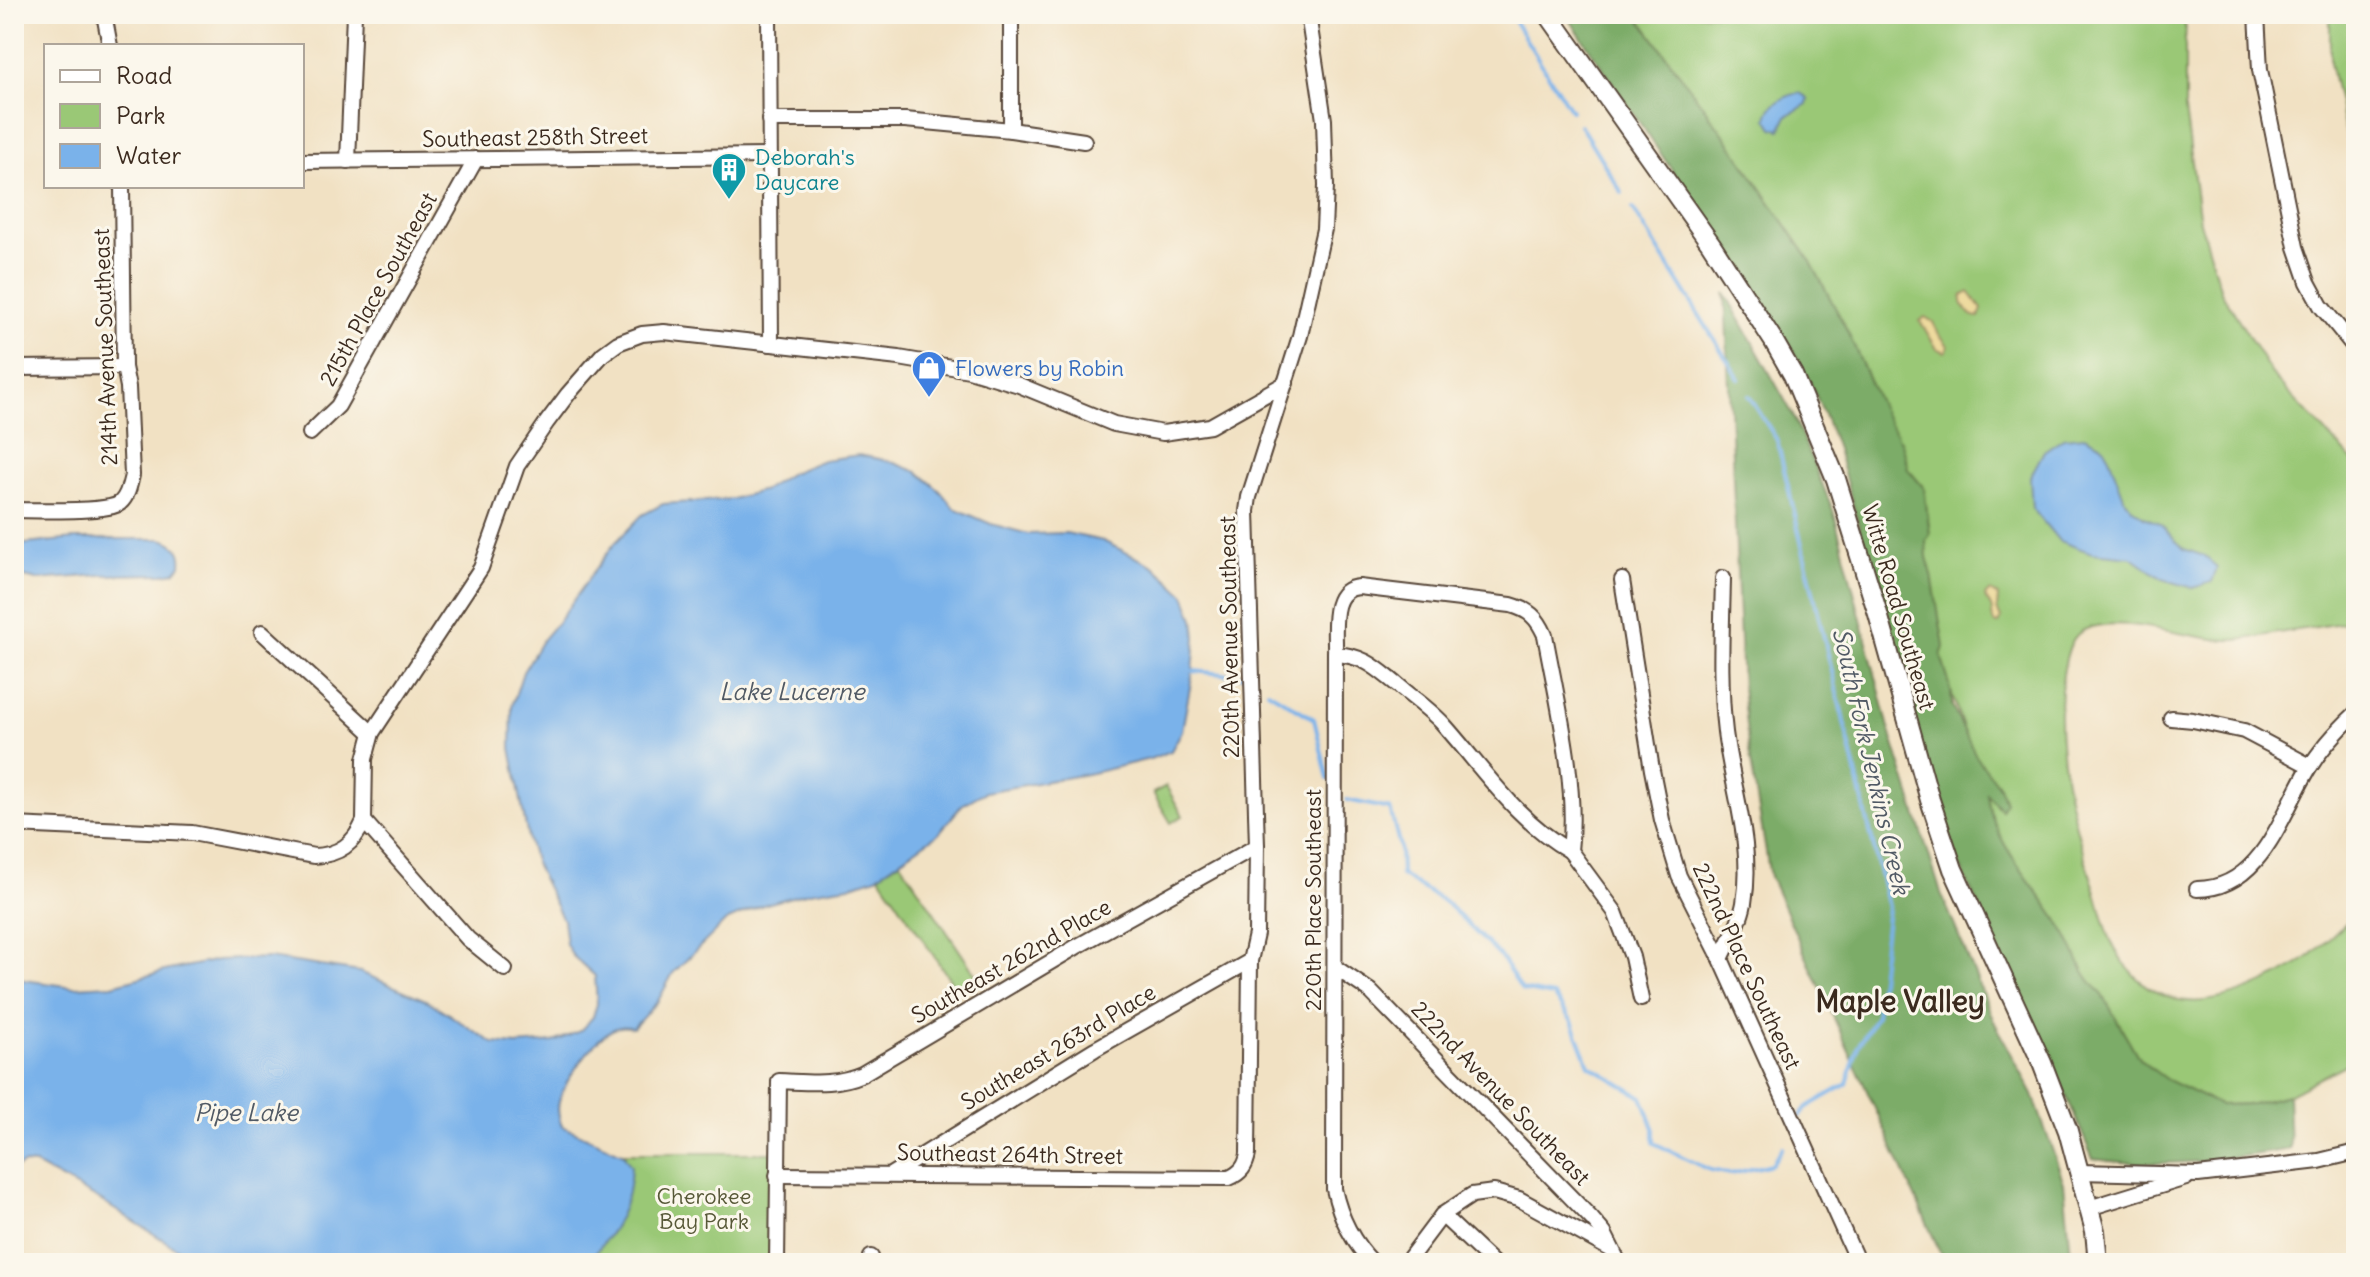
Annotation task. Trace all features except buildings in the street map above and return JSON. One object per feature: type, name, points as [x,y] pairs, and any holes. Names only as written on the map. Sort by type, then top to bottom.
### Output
[{"type":"street","points":[[104,14],[110,44]]},
{"type":"street","points":[[348,161],[354,14]]},
{"type":"street","points":[[769,14],[771,344]]},
{"type":"street","points":[[1011,14],[1011,130]]},
{"type":"street","name":"220th Avenue Southeast","points":[[1240,1172],[1248,1154],[1250,961],[1256,934],[1257,846],[1247,511],[1300,336],[1324,229],[1324,120],[1308,14]]},
{"type":"street","name":"Witte Road Southeast","points":[[1548,14],[1720,256],[1793,375],[1836,479],[1953,869],[2042,1063],[2068,1131],[2095,1231],[2098,1263]]},
{"type":"street","points":[[2257,14],[2260,70],[2296,247],[2308,282],[2321,306],[2356,349]]},
{"type":"street","points":[[769,120],[905,120],[1011,130],[1084,141]]},
{"type":"street","name":"Southeast 258th Street","points":[[304,161],[769,156]]},
{"type":"street","name":"215th Place Southeast","points":[[310,433],[338,406],[476,159]]},
{"type":"street","name":"214th Avenue Southeast","points":[[14,510],[105,509],[120,503],[130,488],[128,387],[124,367],[122,188]]},
{"type":"street","points":[[14,825],[192,833],[314,856],[327,855],[347,847],[359,834],[364,821],[365,759],[372,733],[481,568],[517,466],[568,394],[603,354],[629,338],[664,332],[899,358],[969,370],[1019,385],[1114,424],[1163,433],[1210,426],[1286,383]]},
{"type":"street","points":[[14,368],[124,367]]},
{"type":"street","points":[[1721,959],[1744,905],[1747,874],[1741,810],[1725,732],[1721,659],[1723,578]]},
{"type":"street","name":"222nd Place Southeast","points":[[1622,580],[1652,770],[1662,820],[1679,876],[1721,959],[1858,1263]]},
{"type":"street","name":"220th Place Southeast","points":[[1373,1263],[1353,1240],[1334,1189],[1335,654],[1336,608],[1343,591],[1359,587],[1511,605],[1532,612],[1545,635],[1563,734],[1574,822],[1570,851]]},
{"type":"street","points":[[262,632],[372,733]]},
{"type":"street","points":[[1335,654],[1352,655],[1368,661],[1436,717],[1502,794],[1544,835],[1570,851],[1615,912],[1632,957],[1641,999]]},
{"type":"street","points":[[2197,889],[2225,885],[2247,871],[2260,855],[2310,766],[2329,740],[2356,713]]},
{"type":"street","points":[[2171,718],[2244,731],[2310,766]]},
{"type":"street","points":[[364,821],[468,939],[505,969]]},
{"type":"street","name":"Southeast 262nd Place","points":[[777,1175],[779,1081],[839,1082],[862,1074],[1076,947],[1257,846]]},
{"type":"street","name":"Southeast 263rd Place","points":[[891,1174],[1082,1056],[1250,961]]},
{"type":"street","name":"222nd Avenue Southeast","points":[[1336,968],[1370,991],[1592,1219],[1604,1233],[1616,1257]]},
{"type":"street","points":[[2079,1172],[2198,1175],[2319,1161],[2356,1152]]},
{"type":"street","name":"Southeast 264th Street","points":[[777,1175],[1229,1178],[1240,1172]]},
{"type":"street","points":[[777,1175],[777,1263]]},
{"type":"street","points":[[2089,1208],[2198,1175]]},
{"type":"street","points":[[1406,1263],[1442,1215],[1472,1195],[1494,1192],[1519,1199],[1616,1257]]},
{"type":"street","points":[[1442,1215],[1493,1263]]},
{"type":"green space","points":[[1566,14],[1636,14],[1811,262],[1847,330],[1884,414],[1902,443],[1908,469],[1924,488],[1930,534],[1926,541],[1927,557],[1944,647],[1941,656],[1951,689],[1952,706],[1976,756],[1999,786],[2005,802],[2001,810],[1987,794],[1998,831],[2063,929],[2083,970],[2101,992],[2140,1060],[2167,1080],[2220,1105],[2252,1104],[2288,1095],[2290,1149],[2216,1160],[2169,1163],[2093,1159],[1959,864],[1937,801],[1837,449],[1812,387],[1779,328]]},
{"type":"green space","points":[[1636,14],[2185,14],[2185,110],[2200,222],[2221,291],[2275,379],[2356,464],[2356,620],[2236,640],[2120,624],[2081,631],[2069,648],[2061,691],[2065,778],[2078,835],[2111,940],[2131,972],[2151,989],[2172,998],[2195,1001],[2243,992],[2301,963],[2356,913],[2356,1059],[2288,1095],[2252,1104],[2220,1105],[2164,1091],[2027,924],[1811,262]]},
{"type":"green space","points":[[2330,14],[2356,14],[2356,179],[2330,63]]},
{"type":"green space","points":[[1725,293],[1792,413],[1833,510],[1889,728],[1941,893],[1994,1021],[2033,1095],[2064,1183],[2072,1263],[1945,1263],[1770,877],[1742,687]]},
{"type":"green space","points":[[1166,786],[1183,816],[1171,823],[1153,793]]},
{"type":"green space","points":[[900,861],[979,980],[959,993],[879,875]]},
{"type":"green space","name":"Cherokee Bay Park","points":[[622,1153],[774,1153],[774,1263],[586,1263],[631,1167]]},
{"type":"sand","points":[[1969,292],[1982,309],[1979,317],[1969,313],[1962,303],[1962,296]]},
{"type":"sand","points":[[1925,317],[1933,322],[1948,346],[1946,352],[1937,349],[1920,321]]},
{"type":"sand","points":[[1990,591],[1998,596],[1999,624],[1994,623],[1991,607],[1985,598]]},
{"type":"water","points":[[1800,93],[1808,98],[1807,104],[1787,116],[1780,130],[1773,128],[1767,118],[1771,108],[1784,98]]},
{"type":"water","points":[[2084,436],[2102,445],[2125,500],[2133,509],[2159,523],[2184,549],[2204,556],[2217,567],[2212,582],[2193,588],[2163,579],[2132,557],[2092,553],[2059,541],[2032,508],[2030,477],[2044,451],[2063,438]]},
{"type":"water","name":"Lake Lucerne","points":[[859,455],[889,461],[918,472],[954,508],[991,524],[1028,534],[1066,533],[1103,541],[1154,566],[1185,595],[1194,619],[1193,671],[1182,731],[1171,751],[1150,759],[985,792],[962,805],[939,833],[876,877],[763,905],[726,921],[673,973],[658,1001],[633,1028],[611,1030],[602,1037],[575,1069],[562,1092],[558,1110],[562,1126],[622,1153],[631,1166],[627,1195],[619,1219],[586,1263],[200,1263],[95,1197],[35,1165],[23,1164],[14,1169],[14,974],[24,980],[74,987],[112,985],[218,960],[269,958],[360,972],[428,1001],[493,1043],[554,1042],[580,1031],[593,1017],[597,1004],[595,976],[572,955],[566,944],[563,920],[536,866],[511,748],[512,706],[523,672],[543,639],[615,543],[642,515],[663,504],[732,499],[764,490],[791,473],[823,460]]},
{"type":"water","points":[[74,539],[162,539],[177,548],[181,565],[175,572],[163,574],[37,580],[20,576],[14,571],[16,545]]},
{"type":"waterway","name":"South Fork Jenkins Creek","points":[[1510,14],[1571,111]]},
{"type":"waterway","name":"South Fork Jenkins Creek","points":[[1580,125],[1622,193]]},
{"type":"waterway","name":"South Fork Jenkins Creek","points":[[1633,209],[1739,379]]},
{"type":"waterway","name":"South Fork Jenkins Creek","points":[[1749,396],[1777,440],[1888,907],[1876,1016],[1858,1046],[1847,1084],[1806,1108],[1801,1116]]},
{"type":"waterway","name":"South Fork Jenkins Creek","points":[[1193,671],[1244,676]]},
{"type":"waterway","name":"South Fork Jenkins Creek","points":[[1268,691],[1314,719],[1328,779]]},
{"type":"waterway","name":"South Fork Jenkins Creek","points":[[1347,800],[1390,809],[1400,847],[1401,875],[1446,903],[1499,955],[1522,990],[1553,996],[1572,1021],[1589,1065],[1642,1097],[1654,1128],[1654,1143],[1710,1170],[1731,1174],[1772,1164],[1783,1147]]},
{"type":"waterway","points":[[588,1261],[596,1263]]},
{"type":"place","name":"Deborah's Daycare","points":[[729,201]]},
{"type":"place","name":"Flowers by Robin","points":[[929,399]]},
{"type":"district","name":"Maple Valley","points":[[1900,1001]]},
{"type":"water label","name":"Pipe Lake","points":[[246,1112]]}]
